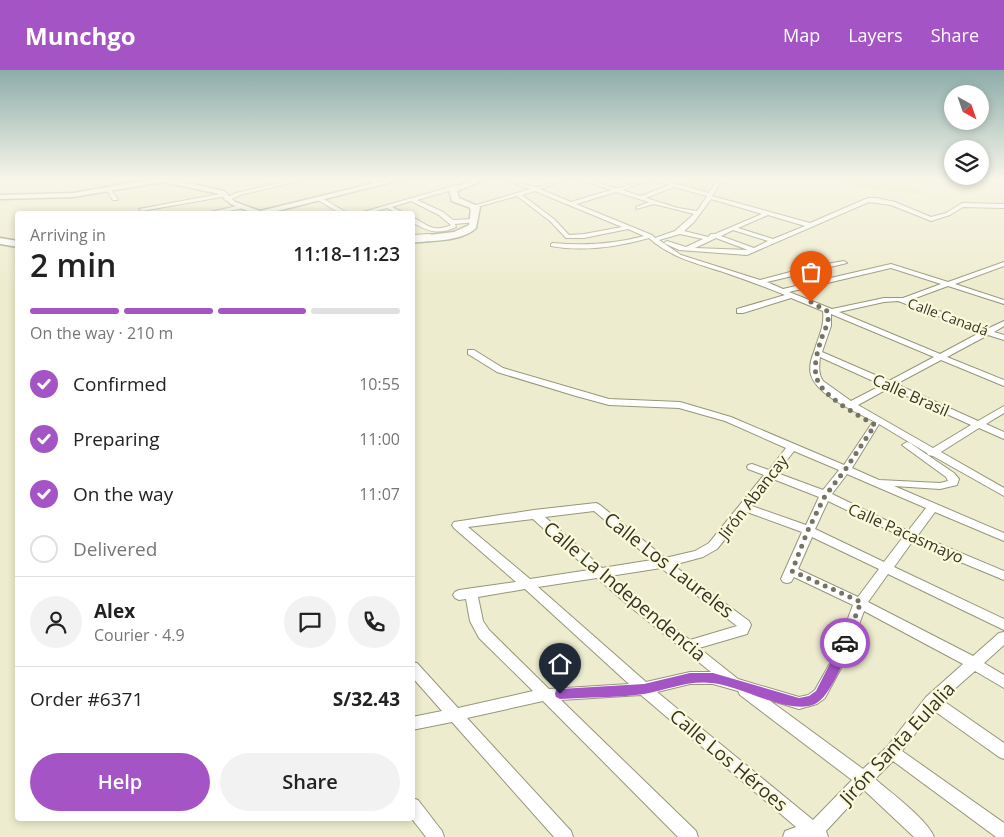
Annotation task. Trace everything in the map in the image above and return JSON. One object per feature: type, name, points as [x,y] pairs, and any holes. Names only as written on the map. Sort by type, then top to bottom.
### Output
[{"type":"highway","points":[[415,237],[434,233],[466,232],[472,227],[474,216]]},
{"type":"highway","points":[[0,241],[15,244]]},
{"type":"street","points":[[439,216],[453,224]]},
{"type":"street","points":[[546,216],[565,236],[572,238],[629,227]]},
{"type":"street","points":[[600,216],[674,246],[687,249],[747,253],[831,216]]},
{"type":"street","points":[[679,232],[694,216]]},
{"type":"street","points":[[687,249],[706,238],[761,216]]},
{"type":"street","points":[[778,216],[809,225]]},
{"type":"street","points":[[924,216],[931,219],[942,216]]},
{"type":"street","points":[[415,221],[434,233],[453,224],[474,221]]},
{"type":"street","points":[[732,228],[773,241]]},
{"type":"street","points":[[553,245],[575,247],[604,246],[656,238],[679,232],[706,238]]},
{"type":"street","points":[[713,235],[754,250]]},
{"type":"street","points":[[656,238],[661,246],[680,256],[783,291],[1004,383]]},
{"type":"street","points":[[760,282],[809,269],[844,263]]},
{"type":"street","points":[[904,300],[1004,264]]},
{"type":"street","points":[[783,291],[887,266],[895,266],[1004,302]]},
{"type":"street","points":[[990,270],[1004,274]]},
{"type":"street","points":[[740,311],[792,295]]},
{"type":"street","name":"Calle Canadá","points":[[830,311],[894,298],[904,300],[1004,338]]},
{"type":"street","points":[[830,311],[815,368],[821,386],[830,395],[926,457],[954,480],[949,485],[940,486],[877,482]]},
{"type":"street","points":[[851,405],[1004,323]]},
{"type":"street","points":[[471,352],[500,370],[609,402],[680,404],[728,419],[791,448],[877,482],[1004,537]]},
{"type":"street","name":"Calle Brasil","points":[[818,353],[1004,436]]},
{"type":"street","points":[[817,378],[834,394],[851,405],[1004,493]]},
{"type":"street","points":[[932,453],[1004,409]]},
{"type":"street","points":[[875,425],[825,496],[808,530],[790,575],[861,602],[1004,682]]},
{"type":"street","name":"Jirón Abancay","points":[[663,563],[699,554],[713,546],[791,448]]},
{"type":"street","name":"Calle Pacasmayo","points":[[752,467],[825,496],[910,536],[1004,576]]},
{"type":"street","points":[[415,723],[544,695],[644,689],[690,678],[713,678],[799,703],[812,700],[820,694],[840,657],[861,602],[933,506]]},
{"type":"street","name":"Calle Los Laureles","points":[[534,514],[596,507],[663,563],[744,625],[742,630],[687,646]]},
{"type":"street","points":[[745,508],[808,530],[1004,625]]},
{"type":"street","name":"Calle Los Héroes","points":[[534,514],[458,525],[644,689],[817,834]]},
{"type":"street","name":"Calle La Independencia","points":[[534,514],[632,602],[739,686],[863,779],[905,814],[926,837]]},
{"type":"street","points":[[663,563],[465,594],[484,634],[690,837]]},
{"type":"street","name":"Jirón Santa Eulalia","points":[[817,834],[863,779],[892,752],[931,701],[1004,637]]},
{"type":"street","points":[[415,670],[565,837]]},
{"type":"street","points":[[931,701],[1004,752]]},
{"type":"street","points":[[892,752],[1004,834]]},
{"type":"street","points":[[415,810],[436,837]]},
{"type":"street","points":[[791,837],[817,834]]},
{"type":"way so far","points":[[811,302],[827,311],[829,318],[820,343],[815,368],[821,386],[845,406],[875,425],[825,496],[808,530],[792,571],[861,602],[845,643]]},
{"type":"route","points":[[560,694],[644,689],[690,678],[713,678],[799,703],[812,700],[820,694],[840,657],[845,643]]}]
